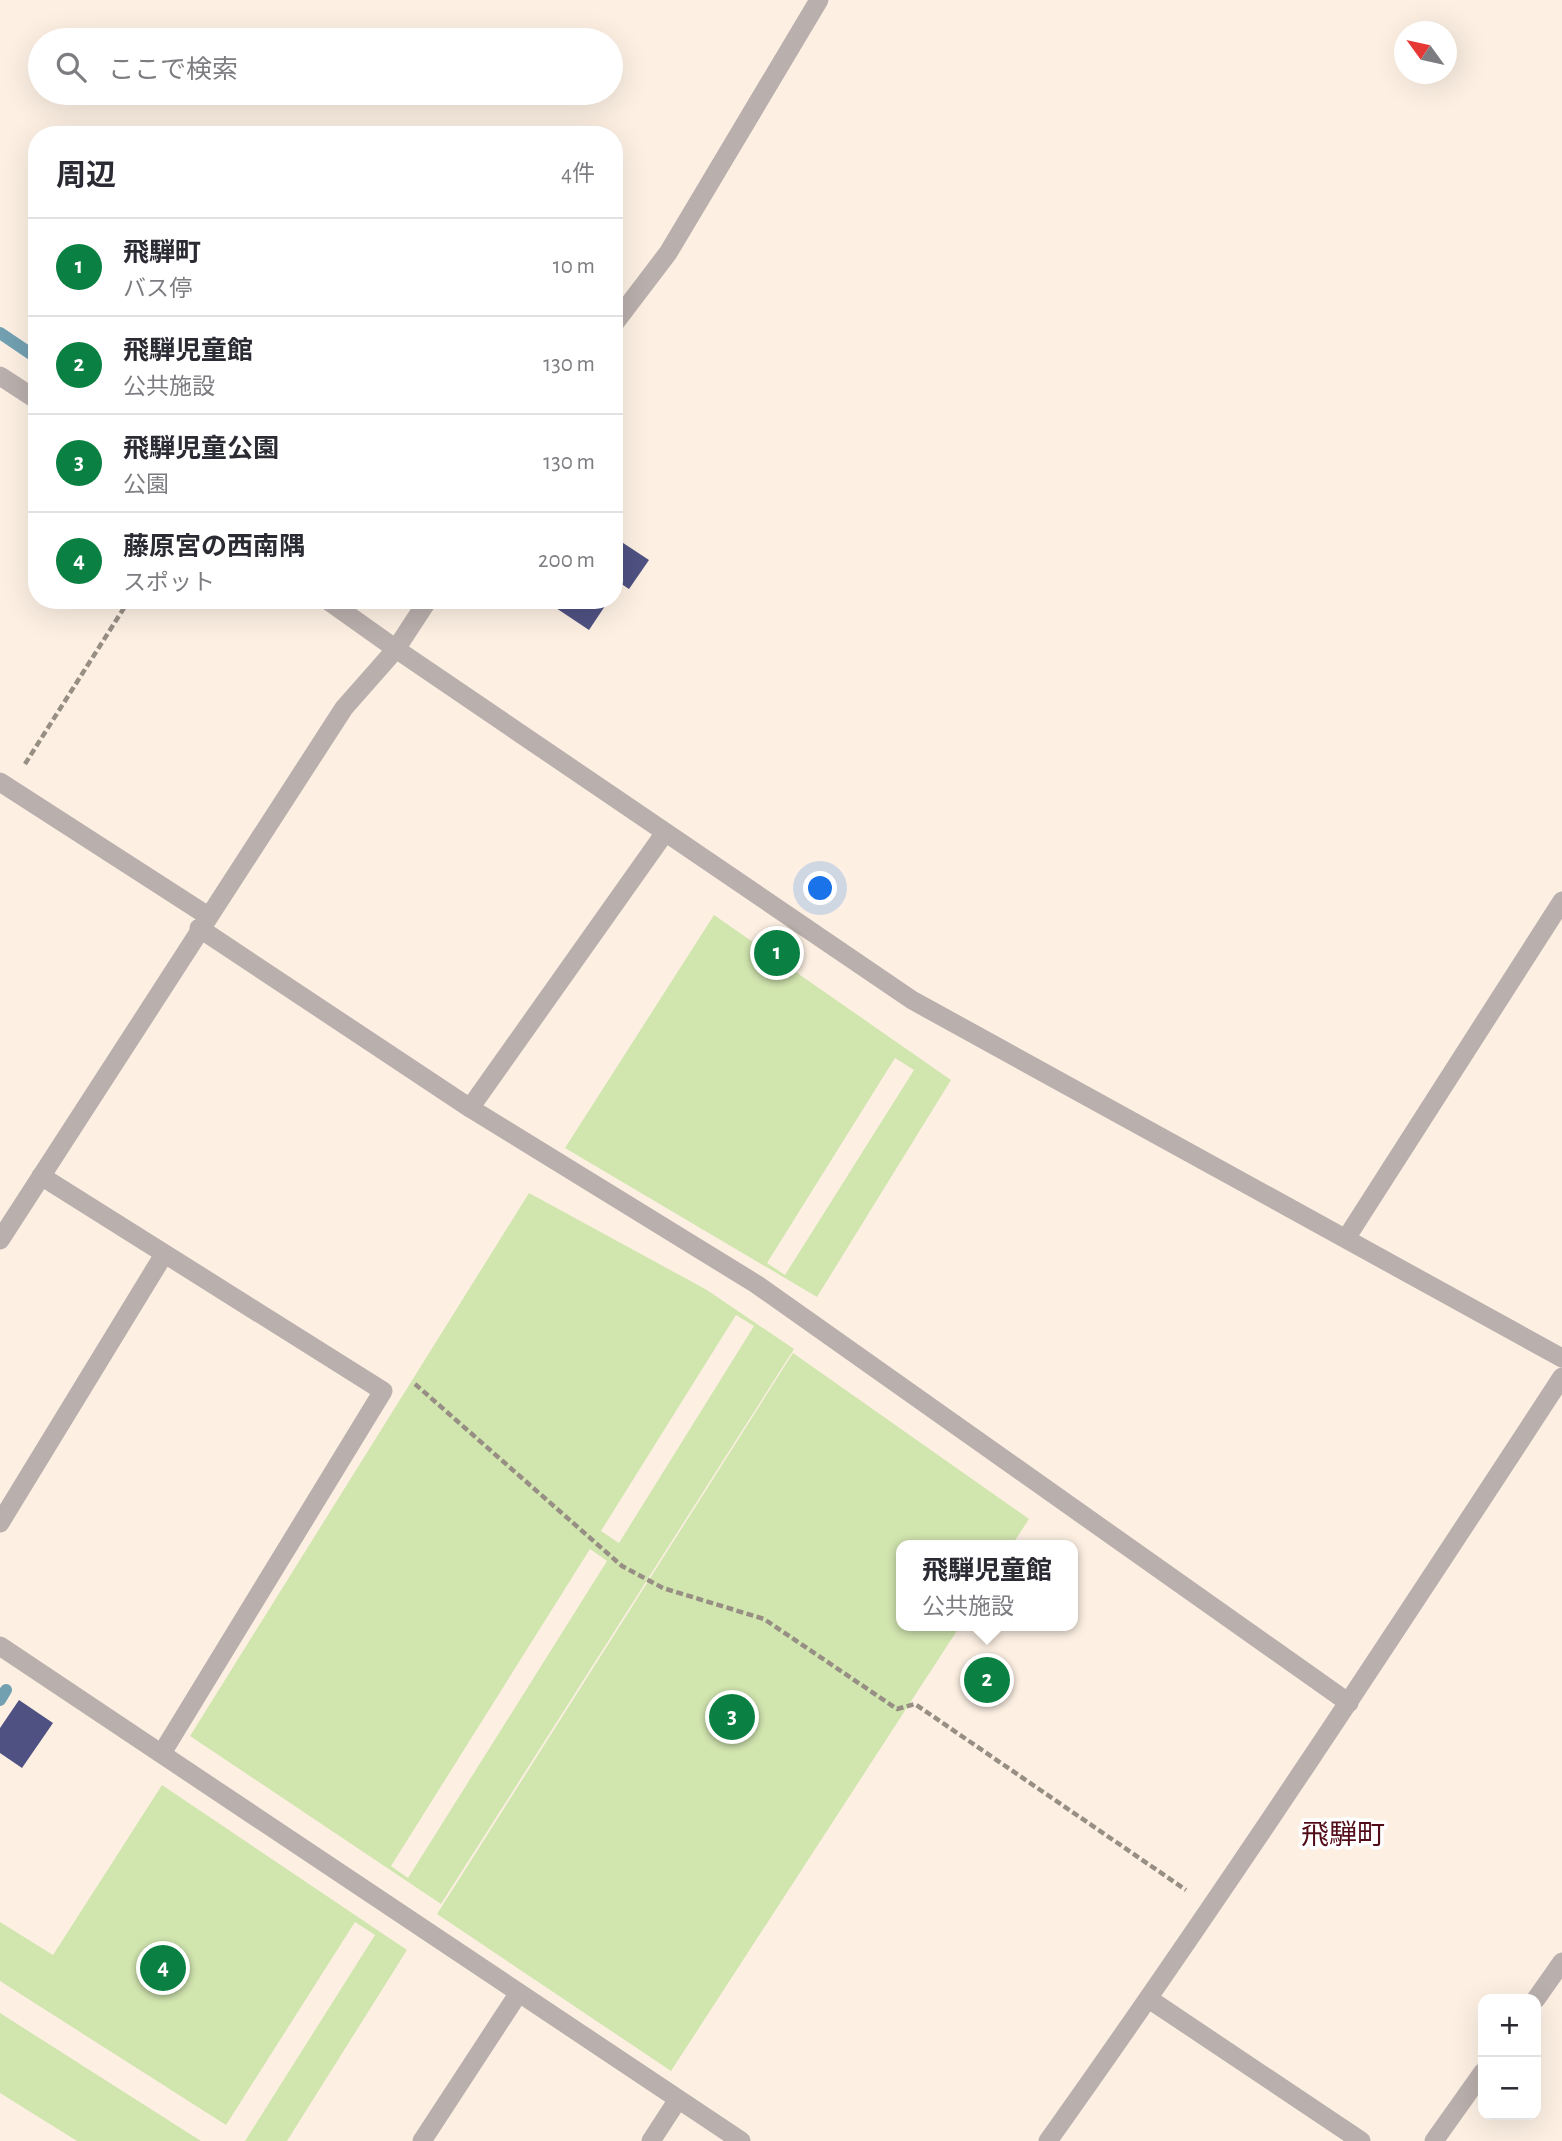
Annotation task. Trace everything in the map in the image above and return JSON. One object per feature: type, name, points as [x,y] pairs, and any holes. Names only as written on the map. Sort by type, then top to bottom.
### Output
[{"type":"street","points":[[623,312],[668,253],[819,0]]},
{"type":"street","points":[[0,376],[28,394]]},
{"type":"street","points":[[340,609],[664,834],[923,1007],[1562,1358]]},
{"type":"street","points":[[0,1240],[203,922],[344,708],[396,649],[422,609]]},
{"type":"street","points":[[5,785],[470,1108],[756,1283],[1349,1703]]},
{"type":"street","points":[[470,1108],[664,834]]},
{"type":"street","points":[[1346,1237],[1562,901]]},
{"type":"street","points":[[41,1176],[163,1256],[383,1391],[162,1753]]},
{"type":"street","points":[[0,1523],[163,1256]]},
{"type":"street","points":[[1048,2141],[1149,1999],[1349,1703],[1562,1377]]},
{"type":"street","points":[[0,1646],[677,2101],[741,2141]]},
{"type":"street","points":[[1540,1994],[1562,1962]]},
{"type":"street","points":[[422,2141],[518,1994]]},
{"type":"street","points":[[1149,1999],[1361,2141]]},
{"type":"street","points":[[1434,2141],[1478,2079]]},
{"type":"street","points":[[651,2141],[677,2101]]},
{"type":"path","points":[[5,785],[123,609]]},
{"type":"path","points":[[409,1378],[436,1406],[622,1566],[663,1588],[764,1619],[897,1709],[915,1704],[1189,1892]]},
{"type":"green space","points":[[714,915],[951,1080],[817,1297],[565,1148]],"holes":[[[895,1058],[914,1070],[785,1275],[767,1263]]]},
{"type":"green space","points":[[529,1193],[707,1290],[794,1349],[441,1904],[190,1736]],"holes":[[[736,1315],[754,1326],[619,1543],[601,1531]],[[590,1549],[607,1561],[408,1878],[391,1866]]]},
{"type":"green space","points":[[793,1353],[1029,1519],[1015,1540],[896,1540],[896,1631],[957,1631],[671,2071],[437,1914]]},
{"type":"green space","points":[[162,1785],[407,1950],[287,2141],[245,2141],[375,1935],[355,1922],[226,2125],[0,1981],[0,1922],[53,1955]]},
{"type":"green space","points":[[0,2013],[201,2141],[77,2141],[0,2093]]},
{"type":"building","points":[[623,543],[649,560],[629,589],[623,585]]},
{"type":"building","points":[[558,609],[603,609],[589,630]]},
{"type":"building","points":[[19,1700],[53,1723],[22,1768],[0,1753],[0,1728]]},
{"type":"waterway","points":[[0,333],[28,352]]},
{"type":"waterway","points":[[0,1700],[6,1690]]},
{"type":"place","name":"飛騨町","points":[[777,953]]},
{"type":"place","name":"飛騨児童館","points":[[987,1680]]},
{"type":"place","name":"飛騨児童公園","points":[[732,1717]]},
{"type":"place","name":"藤原宮の西南隅","points":[[163,1968]]},
{"type":"district","name":"飛騨町","points":[[1343,1834]]}]
